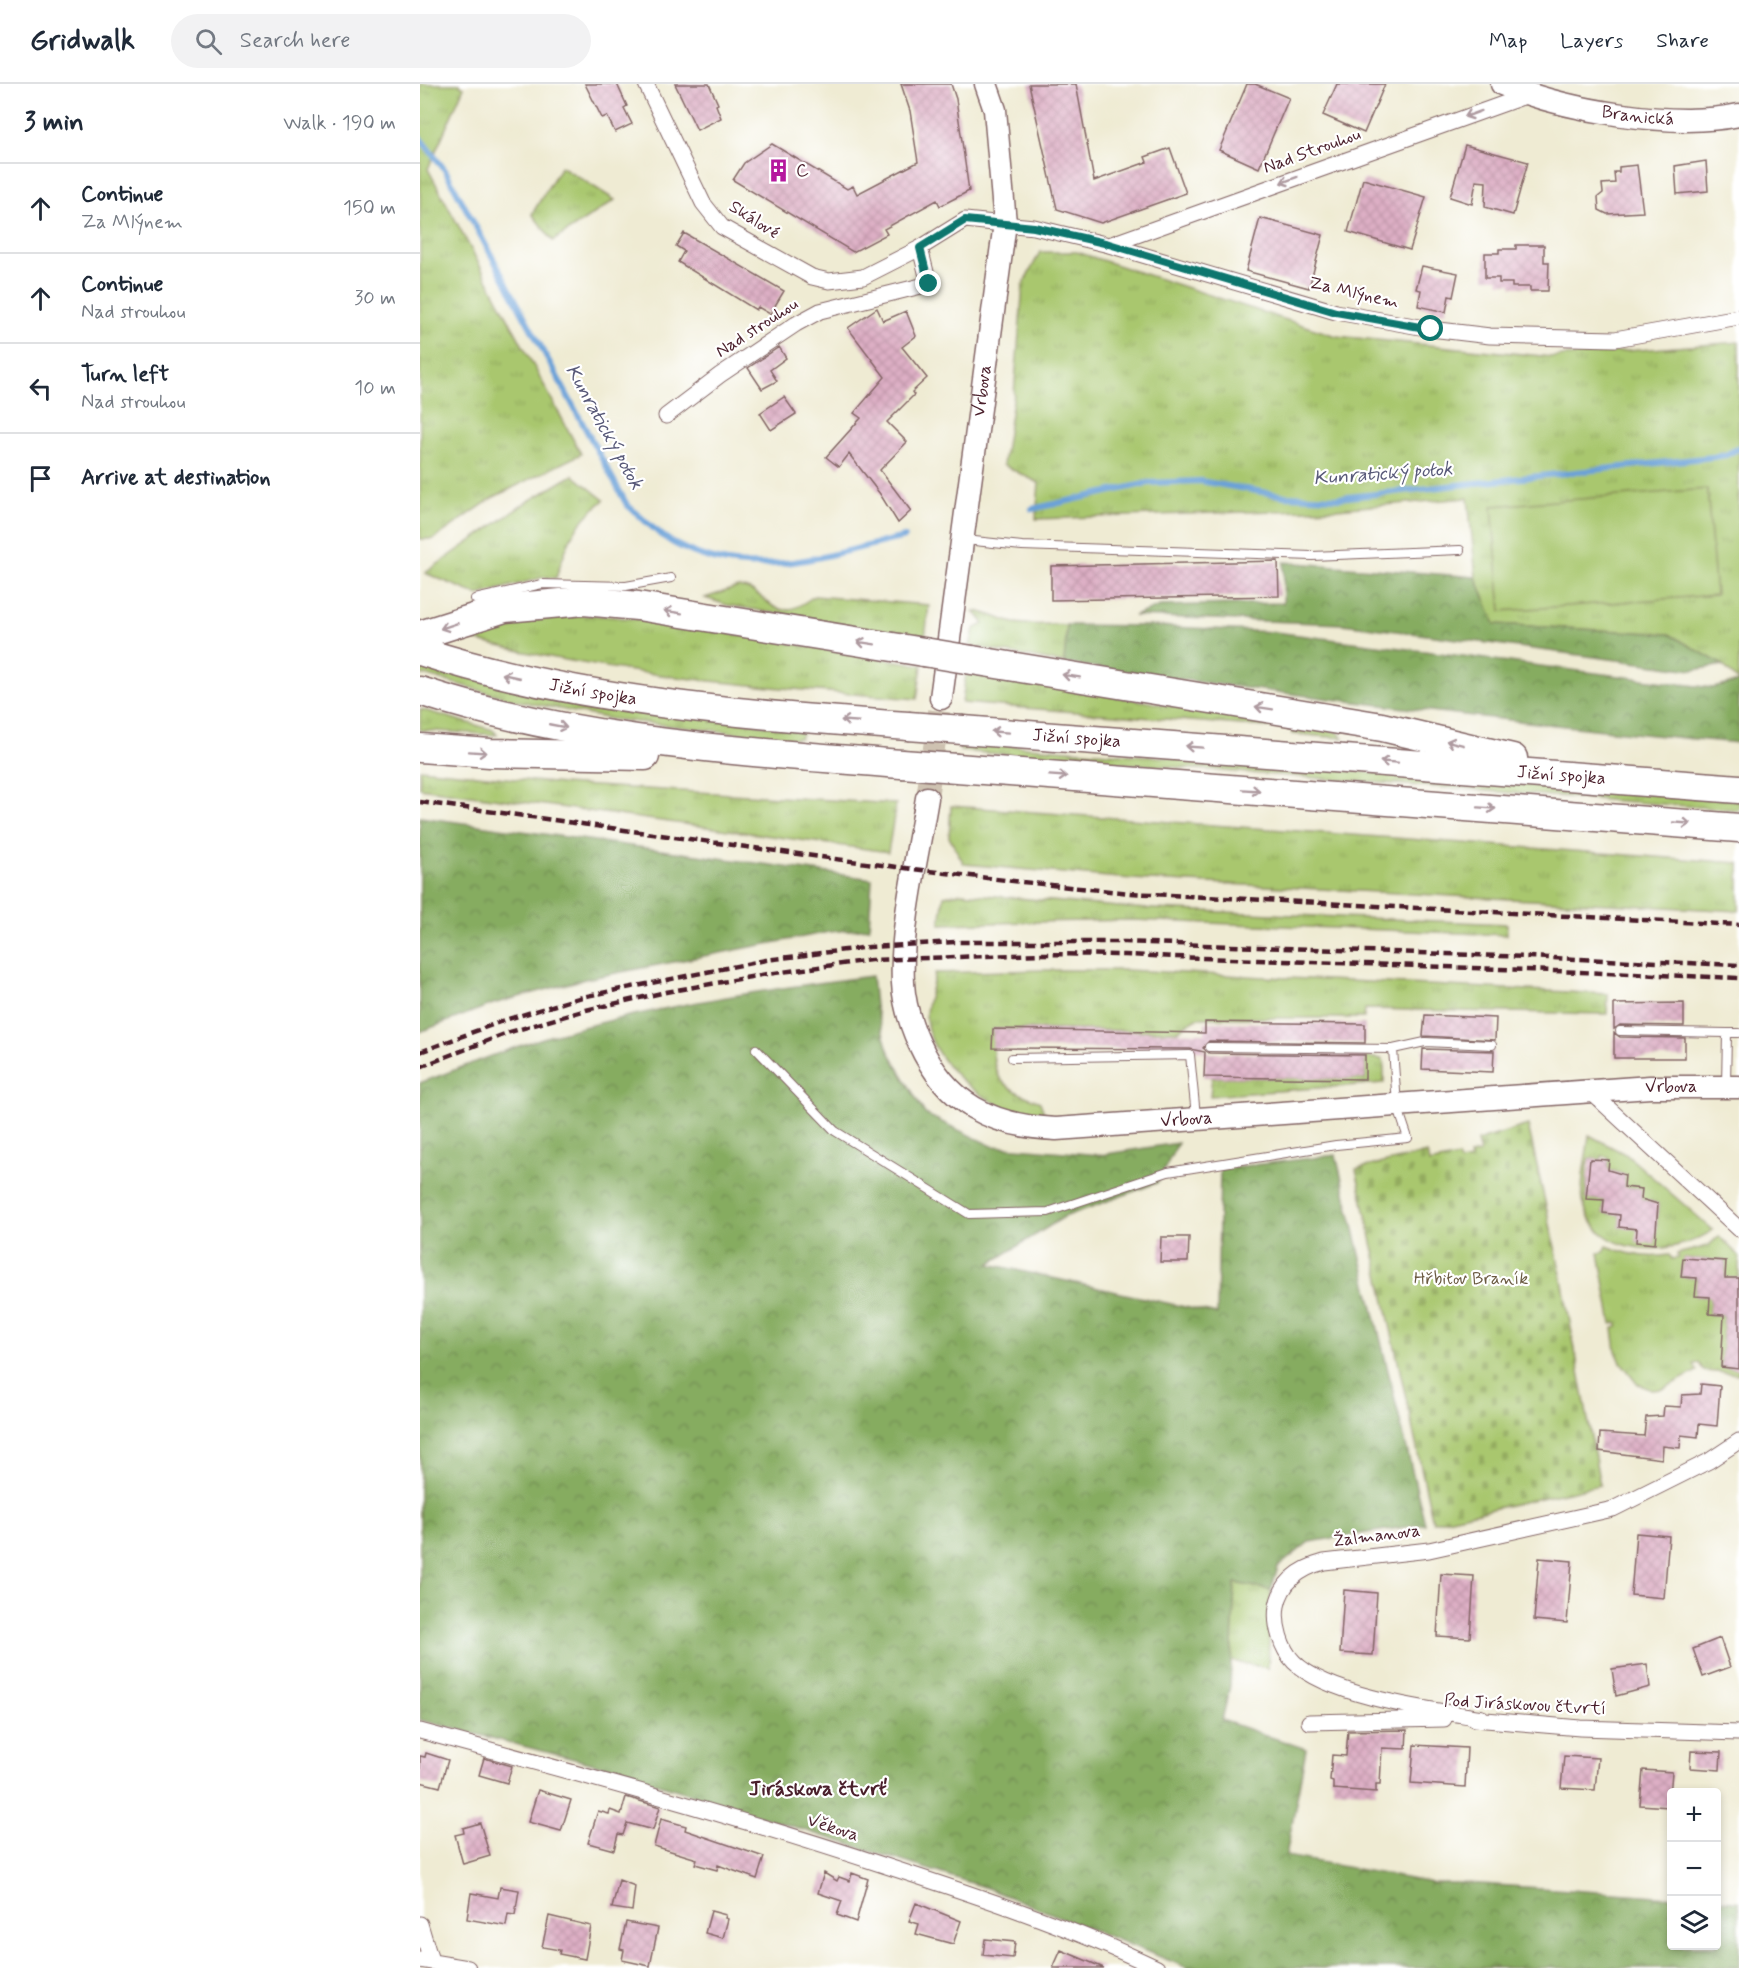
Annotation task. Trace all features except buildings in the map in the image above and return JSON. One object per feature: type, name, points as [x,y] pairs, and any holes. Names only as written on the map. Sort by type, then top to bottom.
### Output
[{"type":"highway","points":[[425,647],[506,608],[549,602],[584,601],[638,606],[1392,729],[1594,777]]},
{"type":"highway","name":"Jižní spojka","points":[[425,647],[543,684],[646,702],[908,726],[1739,789]]},
{"type":"highway","points":[[420,691],[542,723],[622,737],[731,751],[1739,828]]},
{"type":"highway","points":[[420,748],[490,753],[845,759]]},
{"type":"main road","name":"Vrbova","points":[[941,698],[1005,223],[995,111],[986,84]]},
{"type":"main road","name":"Branická","points":[[1502,84],[1528,95],[1571,106],[1662,118],[1718,119],[1739,115]]},
{"type":"main road","name":"Vrbova","points":[[927,798],[907,918],[903,981],[907,1014],[930,1066],[948,1090],[976,1110],[1026,1128],[1056,1129],[1591,1092],[1733,1087]]},
{"type":"street","name":"Skálové","points":[[646,84],[703,203],[722,226],[812,277],[846,281],[878,270],[920,248]]},
{"type":"street","name":"Nad Strouhou","points":[[1109,244],[1528,95]]},
{"type":"street","points":[[920,248],[965,220],[1005,223]]},
{"type":"street","name":"Za Mlýnem","points":[[1005,223],[1050,230],[1109,244],[1336,312],[1431,329],[1490,336],[1615,339],[1739,317]]},
{"type":"street","name":"Nad strouhou","points":[[666,416],[720,375],[795,324],[820,311],[929,284],[920,248]]},
{"type":"street","points":[[1591,1092],[1739,1229]]},
{"type":"street","name":"Žalmanova","points":[[1482,1718],[1417,1707],[1338,1687],[1293,1662],[1281,1642],[1277,1625],[1277,1608],[1282,1591],[1292,1578],[1308,1567],[1324,1562],[1429,1550],[1613,1509],[1709,1461],[1739,1441]]},
{"type":"street","name":"Pod Jiráskovou čtvrtí","points":[[1309,1722],[1482,1718],[1580,1728],[1739,1733]]},
{"type":"street","name":"Věkova","points":[[420,1731],[619,1784],[825,1846],[1028,1912],[1157,1968]]},
{"type":"street","points":[[420,1924],[425,1960],[468,1968]]},
{"type":"lane","points":[[963,540],[1022,546],[1312,556],[1461,550]]},
{"type":"lane","points":[[475,599],[542,585],[626,586],[672,578]]},
{"type":"lane","points":[[1620,1031],[1739,1033]]},
{"type":"lane","points":[[1727,1033],[1733,1087]]},
{"type":"lane","points":[[1209,1047],[1393,1049],[1425,1042],[1492,1045]]},
{"type":"lane","points":[[756,1049],[835,1131],[969,1214],[1048,1212],[1168,1172],[1336,1145],[1408,1138],[1397,1105],[1393,1049]]},
{"type":"lane","points":[[1012,1058],[1190,1055],[1196,1120]]},
{"type":"green space","points":[[420,84],[459,84],[464,87],[428,169],[581,454],[494,497],[434,539],[420,539]]},
{"type":"green space","points":[[561,166],[615,200],[553,241],[532,214]]},
{"type":"green space","points":[[1040,252],[1077,252],[1336,336],[1552,357],[1739,342],[1739,682],[1723,665],[1669,634],[1494,624],[1476,577],[1468,498],[1336,509],[1036,519],[1039,483],[1003,465],[1014,394],[1023,285]]},
{"type":"green space","points":[[573,475],[604,500],[585,518],[573,534],[556,578],[544,577],[478,595],[425,573],[527,502]]},
{"type":"green space","points":[[1707,489],[1716,595],[1501,611],[1492,506]]},
{"type":"green space","points":[[1284,562],[1476,577],[1495,624],[1669,634],[1723,665],[1693,670],[1343,624],[1134,616],[1160,606],[1283,603]]},
{"type":"green space","points":[[738,587],[758,595],[772,606],[788,610],[814,596],[929,605],[925,639],[727,605],[705,598]]},
{"type":"green space","points":[[974,611],[1015,623],[1067,625],[1064,663],[970,646],[974,629],[984,624]]},
{"type":"green space","points":[[591,615],[649,620],[922,665],[917,699],[690,679],[578,662],[466,638],[533,620]]},
{"type":"green space","points":[[1067,625],[1275,632],[1713,688],[1739,682],[1739,743],[1401,708],[1064,663]]},
{"type":"green space","points":[[420,664],[802,734],[800,738],[793,739],[611,719],[519,701],[420,674]]},
{"type":"green space","points":[[966,673],[1338,732],[1343,738],[1292,734],[1292,729],[962,703]]},
{"type":"green space","points":[[420,709],[493,730],[497,735],[420,730]]},
{"type":"green space","points":[[961,742],[1739,800],[1739,810],[960,751]]},
{"type":"green space","points":[[420,769],[562,784],[896,804],[888,852],[420,788]]},
{"type":"green space","points":[[951,806],[1739,863],[1739,911],[1131,879],[964,864],[949,837]]},
{"type":"green space","points":[[420,817],[872,879],[869,928],[829,932],[585,979],[493,1004],[420,1032]]},
{"type":"green space","points":[[961,893],[1130,908],[1507,924],[1507,935],[1133,920],[940,924],[944,896]]},
{"type":"green space","points":[[1125,970],[1608,994],[1607,1014],[1365,1009],[1364,1018],[1197,1018],[1177,1031],[993,1029],[994,1059],[999,1077],[1014,1090],[1040,1102],[1044,1113],[1016,1111],[983,1096],[955,1073],[943,1060],[934,1045],[928,1030],[926,1014],[935,973]]},
{"type":"green space","points":[[872,976],[875,1006],[888,1050],[925,1114],[992,1146],[1100,1155],[1178,1143],[1157,1183],[1064,1217],[989,1264],[1217,1314],[1220,1169],[1336,1155],[1425,1524],[1309,1542],[1278,1567],[1271,1590],[1235,1583],[1230,1686],[1222,1720],[1306,1749],[1286,1856],[1432,1883],[1467,1883],[1667,1897],[1667,1950],[1721,1950],[1721,1900],[1739,1901],[1739,1968],[1188,1968],[987,1888],[602,1766],[420,1720],[420,1083],[553,1035],[632,1015],[792,987]]},
{"type":"green space","points":[[1365,1057],[1381,1059],[1384,1062],[1384,1083],[1210,1096],[1212,1077],[1365,1079]]},
{"type":"green space","name":"Hřbitov Braník","points":[[1528,1125],[1562,1279],[1600,1485],[1433,1522],[1356,1169],[1427,1153],[1429,1163],[1458,1157],[1460,1162],[1470,1160],[1469,1155],[1480,1153],[1477,1141]]},
{"type":"green space","points":[[1589,1135],[1627,1155],[1713,1230],[1697,1239],[1658,1248],[1638,1248],[1619,1243],[1602,1234],[1590,1219],[1583,1200],[1583,1176]],"holes":[[[1602,1156],[1609,1157],[1608,1170],[1625,1175],[1624,1187],[1641,1189],[1641,1199],[1658,1204],[1655,1243],[1637,1229],[1620,1227],[1620,1215],[1603,1213],[1604,1200],[1586,1199],[1587,1164],[1590,1159],[1601,1160]]]},
{"type":"green space","points":[[1719,1236],[1739,1256],[1739,1279],[1725,1278],[1726,1261],[1683,1258],[1682,1277],[1697,1278],[1695,1296],[1710,1297],[1709,1314],[1724,1315],[1721,1367],[1739,1369],[1739,1374],[1704,1371],[1699,1363],[1694,1364],[1697,1371],[1663,1389],[1652,1390],[1638,1384],[1621,1362],[1616,1351],[1613,1328],[1618,1327],[1617,1323],[1612,1324],[1599,1253],[1604,1252],[1607,1246],[1638,1255],[1653,1257],[1669,1255],[1672,1259],[1678,1258],[1677,1254],[1708,1246]]},
{"type":"green space","points":[[1235,1583],[1271,1590],[1268,1668],[1231,1661]]},
{"type":"waterway","name":"Kunratický potok","points":[[420,138],[445,170],[627,505],[657,532],[677,545],[705,557],[734,563],[762,565],[819,558],[905,537]]},
{"type":"waterway","name":"Kunratický potok","points":[[1032,509],[1148,483],[1200,481],[1285,496],[1339,498],[1713,457],[1726,455],[1739,448]]},
{"type":"tunnel","points":[[927,798],[941,698]]},
{"type":"railway","points":[[420,802],[864,863],[1131,893],[1739,925]]},
{"type":"railway","points":[[420,1052],[505,1020],[582,997],[766,960],[869,947],[955,942],[1125,942],[1739,965]]},
{"type":"railway","points":[[420,1067],[510,1032],[586,1010],[666,992],[767,974],[871,960],[1043,954],[1125,955],[1739,978]]},
{"type":"place","name":"C","points":[[778,171]]},
{"type":"district","name":"Jiráskova čtvrť","points":[[818,1789]]},
{"type":"route","points":[[929,284],[920,248],[965,220],[983,221],[1034,227],[1109,244],[1336,312],[1431,329]]}]
